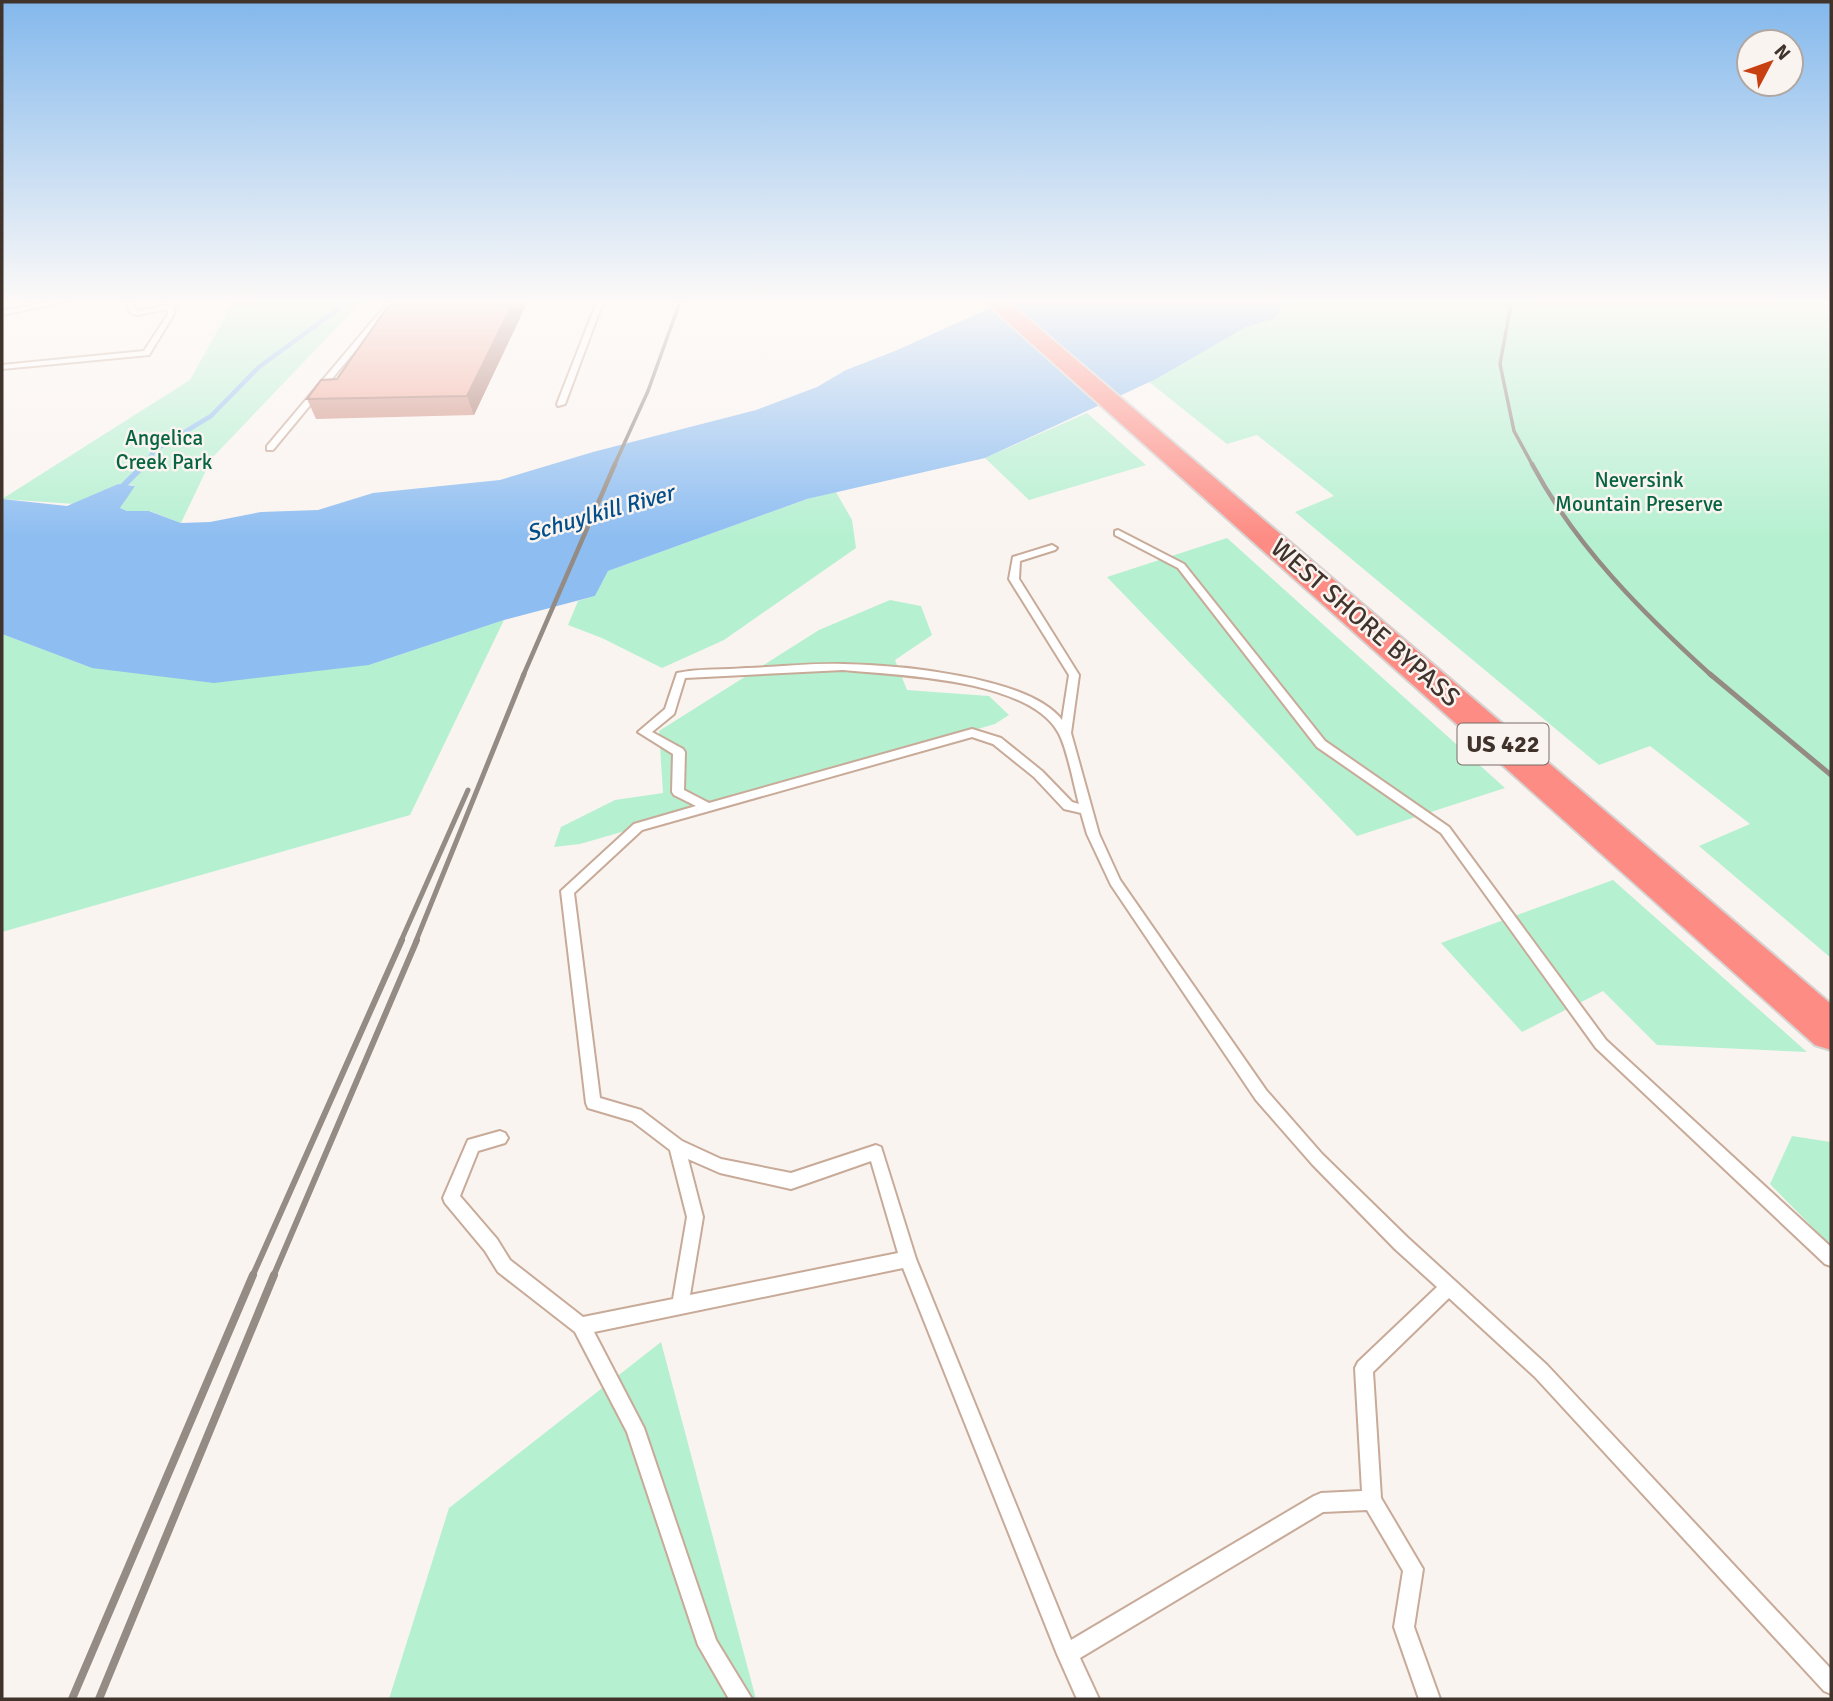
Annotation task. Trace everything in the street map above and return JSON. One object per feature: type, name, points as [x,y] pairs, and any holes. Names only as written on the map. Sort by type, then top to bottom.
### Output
[{"type":"highway","name":"WEST SHORE BYPASS","points":[[1090,378],[1831,996]]},
{"type":"highway","name":"WEST SHORE BYPASS","points":[[1100,378],[1831,1031]]},
{"type":"lane","points":[[270,448],[328,378]]},
{"type":"lane","points":[[561,404],[571,378]]},
{"type":"lane","points":[[1118,533],[1181,566],[1321,744],[1445,830],[1601,1044],[1831,1258]]},
{"type":"lane","points":[[1052,548],[1016,559],[1014,579],[1074,675],[1065,733]]},
{"type":"lane","points":[[709,807],[678,792],[679,752],[644,732],[670,711],[681,675],[843,667],[920,673],[990,686],[1025,698],[1052,715],[1065,733],[1093,834],[1115,882],[1261,1095],[1317,1158],[1541,1371],[1831,1684]]},
{"type":"lane","points":[[1087,810],[1068,806],[1038,775],[998,741],[972,733],[638,827],[567,891],[593,1103],[636,1115],[677,1146],[720,1166],[791,1181],[876,1152],[908,1259],[1067,1654],[1088,1699]]},
{"type":"lane","points":[[500,1138],[473,1145],[451,1198],[491,1245],[504,1266],[580,1326],[635,1429],[708,1645],[741,1699]]},
{"type":"lane","points":[[677,1146],[695,1217],[680,1306]]},
{"type":"lane","points":[[580,1326],[908,1259]]},
{"type":"lane","points":[[1430,1699],[1404,1627],[1413,1569],[1372,1500],[1364,1368],[1450,1287]]},
{"type":"lane","points":[[1067,1654],[1321,1503],[1372,1500]]},
{"type":"green space","name":"Angelica Creek Park","points":[[288,378],[212,458],[181,523],[150,511],[127,511],[120,508],[134,485],[118,484],[74,504],[2,499],[190,380]]},
{"type":"green space","name":"Neversink Mountain Preserve","points":[[1155,378],[1831,378],[1831,958],[1699,846],[1750,824],[1650,746],[1599,765],[1295,512],[1334,496],[1257,435],[1227,444],[1149,382]]},
{"type":"green space","points":[[1087,413],[1146,465],[1029,500],[985,458]]},
{"type":"green space","points":[[836,492],[852,520],[856,548],[724,640],[662,668],[602,638],[568,625],[578,601],[595,596],[608,571],[807,499]]},
{"type":"green space","points":[[1227,538],[1505,788],[1357,836],[1107,577]]},
{"type":"green space","points":[[890,600],[921,606],[932,635],[895,660],[907,690],[989,696],[1009,715],[995,724],[580,844],[554,847],[561,827],[615,800],[663,793],[659,731],[819,630]]},
{"type":"green space","points":[[504,620],[410,815],[2,932],[2,634],[92,668],[369,665]]},
{"type":"green space","points":[[1613,880],[1807,1052],[1657,1045],[1603,991],[1522,1032],[1441,943]]},
{"type":"green space","points":[[1792,1136],[1831,1142],[1831,1246],[1770,1184]]},
{"type":"green space","points":[[661,1342],[756,1699],[389,1699],[449,1508]]},
{"type":"water","name":"Schuylkill River","points":[[832,378],[1157,378],[985,458],[807,499],[608,571],[595,596],[504,620],[369,665],[214,683],[92,668],[2,634],[2,499],[67,506],[118,484],[135,486],[120,508],[127,511],[149,511],[181,523],[210,522],[261,512],[318,510],[373,493],[500,480],[593,452],[756,410],[817,387]]},
{"type":"building","points":[[476,378],[467,396],[307,399],[321,380]]},
{"type":"waterway","points":[[144,466],[155,450],[211,416],[248,378]]},
{"type":"waterway","points":[[118,491],[145,464]]},
{"type":"railway","points":[[614,466],[653,378]]},
{"type":"railway","points":[[1503,378],[1514,431],[1533,466]]},
{"type":"railway","points":[[523,676],[615,464]]},
{"type":"railway","points":[[1532,464],[1590,551],[1636,603],[1712,676]]},
{"type":"railway","points":[[416,941],[524,674]]},
{"type":"railway","points":[[1710,674],[1831,775]]},
{"type":"railway","points":[[401,941],[468,790]]},
{"type":"railway","points":[[252,1277],[402,940]]},
{"type":"railway","points":[[273,1277],[417,940]]},
{"type":"railway","points":[[72,1699],[253,1275]]},
{"type":"railway","points":[[99,1699],[274,1275]]}]
